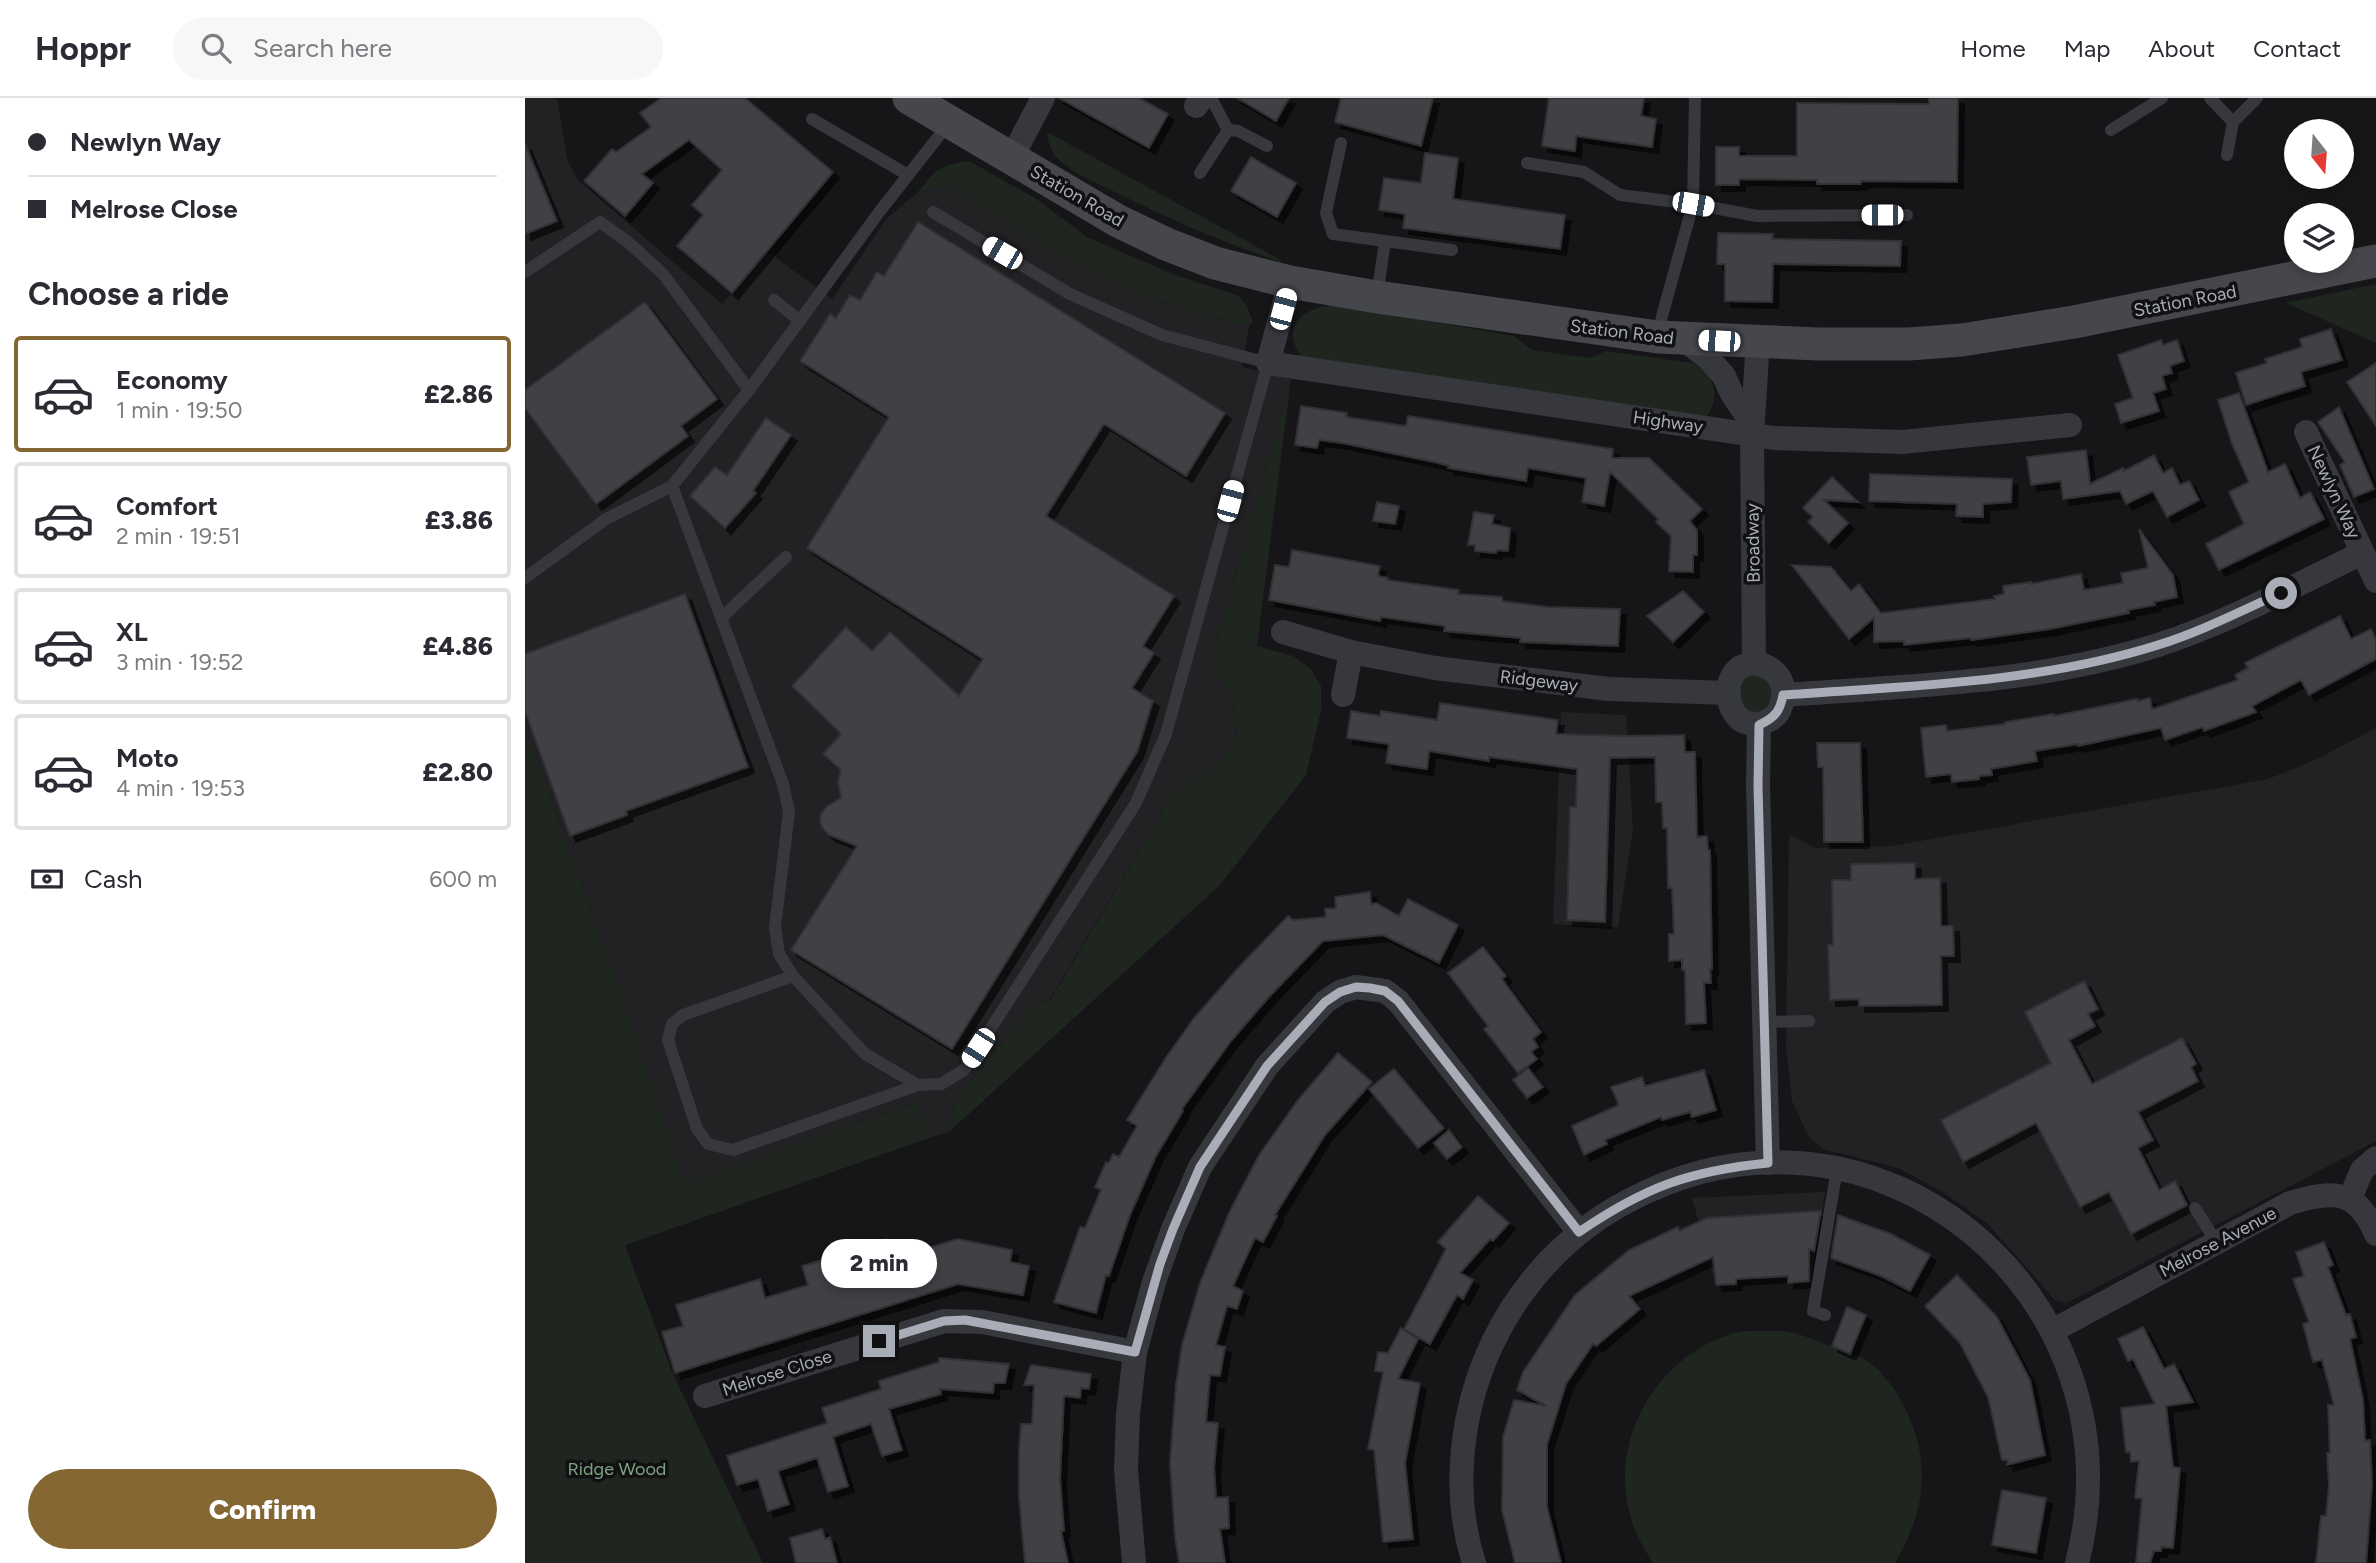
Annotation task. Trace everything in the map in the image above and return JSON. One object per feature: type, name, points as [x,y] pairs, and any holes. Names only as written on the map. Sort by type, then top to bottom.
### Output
[{"type":"main road","name":"Station Road","points":[[909,98],[1118,220],[1166,244],[1215,263],[1290,282],[1377,297],[1671,338],[1909,344],[1962,340],[2087,320],[2376,261]]},
{"type":"street","points":[[1012,157],[1043,98]]},
{"type":"street","points":[[1268,363],[1290,282]]},
{"type":"street","points":[[1671,338],[1709,359],[1724,376],[1752,428]]},
{"type":"street","name":"Broadway","points":[[1754,663],[1752,428],[1758,341]]},
{"type":"street","name":"Highway","points":[[1268,363],[1752,428],[1774,438],[1902,442],[2070,425]]},
{"type":"street","name":"Newlyn Way","points":[[2306,432],[2376,582]]},
{"type":"street","name":"Newlyn Way","points":[[1783,695],[1915,686],[2019,675],[2098,661],[2147,648],[2211,624],[2362,553]]},
{"type":"street","name":"Ridgeway","points":[[1283,632],[1351,652],[1525,681],[1609,689],[1729,693]]},
{"type":"street","points":[[1343,695],[1351,652]]},
{"type":"street","points":[[1754,663],[1767,665],[1783,683],[1781,708],[1773,719],[1759,725],[1747,725],[1737,718],[1729,693],[1729,683],[1735,672],[1754,663]]},
{"type":"street","points":[[1759,725],[1758,786],[1768,1163]]},
{"type":"street","points":[[1134,1563],[1129,1531],[1126,1470],[1128,1414],[1135,1352],[1158,1271],[1200,1167],[1267,1066],[1325,1002],[1340,992],[1356,987],[1385,991],[1398,1001],[1579,1232]]},
{"type":"street","points":[[2376,1158],[2362,1170],[2350,1199],[2364,1211],[2376,1234]]},
{"type":"street","points":[[1474,1563],[1464,1517],[1464,1437],[1472,1398],[1485,1360],[1502,1324],[1524,1290],[1550,1259],[1579,1232],[1611,1210],[1645,1192],[1681,1178],[1724,1168],[1768,1163],[1837,1169],[1882,1181],[1924,1200],[1964,1225],[1999,1255],[2028,1292],[2053,1331],[2067,1361],[2076,1387],[2087,1444],[2087,1509],[2077,1563]]},
{"type":"street","name":"Melrose Avenue","points":[[2053,1331],[2290,1203],[2332,1194],[2350,1199]]},
{"type":"street","name":"Melrose Close","points":[[705,1396],[944,1321],[982,1322],[1135,1352]]},
{"type":"lane","points":[[1671,338],[1662,316],[1693,204],[1695,98]]},
{"type":"lane","points":[[2111,130],[2162,98]]},
{"type":"lane","points":[[2210,98],[2234,122]]},
{"type":"lane","points":[[2227,155],[2234,122],[2253,99],[2257,98]]},
{"type":"lane","points":[[1203,101],[1228,130],[1238,131],[1267,146]]},
{"type":"lane","points":[[812,119],[908,175]]},
{"type":"lane","points":[[525,578],[606,520],[672,486],[749,390],[950,121]]},
{"type":"lane","points":[[1200,173],[1228,130]]},
{"type":"lane","points":[[1341,143],[1326,214],[1333,234],[1452,250]]},
{"type":"lane","points":[[1527,163],[1584,172],[1619,195],[1693,204],[1757,216],[1907,215]]},
{"type":"lane","points":[[793,976],[683,1015],[671,1024],[668,1040],[697,1129],[708,1144],[733,1150],[919,1085],[941,1084],[964,1070],[1136,803],[1166,734],[1268,363],[1162,335],[1070,294],[933,212]]},
{"type":"lane","points":[[525,272],[600,222],[628,242],[663,274],[749,390]]},
{"type":"lane","points":[[1377,297],[1385,241]]},
{"type":"lane","points":[[774,300],[800,321]]},
{"type":"lane","points":[[672,486],[783,784],[789,813],[775,928],[779,954],[793,976],[865,1054],[919,1085]]},
{"type":"lane","points":[[721,618],[786,557]]},
{"type":"lane","points":[[1764,1022],[1809,1021]]},
{"type":"lane","points":[[1825,1315],[1814,1311],[1837,1169]]},
{"type":"lane","points":[[2195,1208],[2217,1243]]},
{"type":"shaded area","points":[[525,98],[557,98],[568,162],[579,181],[722,304],[767,251],[832,299],[887,218],[917,193],[950,186],[1072,263],[1145,297],[1249,327],[1242,367],[1291,379],[1212,658],[1234,706],[1237,737],[1218,767],[1175,790],[1049,1001],[1027,1010],[954,1102],[950,1131],[935,1136],[913,1103],[684,1185],[614,974],[525,727]]},
{"type":"shaded area","points":[[1561,712],[1626,715],[1633,830],[1618,927],[1553,924]]},
{"type":"shaded area","points":[[2376,728],[2376,1141],[2067,1303],[2055,1300],[1987,1223],[1941,1191],[1898,1168],[1823,1149],[1809,1137],[1792,1101],[1786,1047],[1789,834],[1815,848],[1892,846],[2268,779],[2315,760]]},
{"type":"shaded area","points":[[1825,1192],[1811,1281],[1788,1283],[1787,1276],[1739,1279],[1738,1270],[1735,1270],[1736,1284],[1716,1285],[1692,1198]]},
{"type":"green space","points":[[1047,132],[1281,260],[1280,262],[1194,229],[1082,176],[1056,157]]},
{"type":"green space","points":[[969,161],[1035,198],[1087,237],[1175,275],[1239,296],[1247,306],[1253,322],[1249,327],[1145,297],[1072,263],[950,186],[917,193],[939,170],[950,164]]},
{"type":"green space","points":[[2376,284],[2376,343],[2286,303]]},
{"type":"green space","points":[[1335,305],[1514,336],[1532,350],[1590,358],[1606,351],[1693,363],[1711,380],[1714,394],[1711,410],[1706,418],[1304,361],[1293,339],[1297,322],[1311,310]]},
{"type":"green space","points":[[1291,379],[1257,646],[1293,656],[1310,668],[1321,686],[1321,710],[1306,775],[1219,886],[950,1131],[954,1102],[1027,1010],[1050,1001],[1175,790],[1217,767],[1237,737],[1234,706],[1212,658]]},
{"type":"green space","points":[[1756,673],[1770,680],[1773,696],[1766,711],[1748,713],[1740,699],[1741,681]]},
{"type":"green space","name":"Ridge Wood","points":[[525,727],[614,974],[684,1184],[914,1103],[935,1136],[625,1245],[672,1372],[763,1563],[525,1563]]},
{"type":"green space","points":[[1782,1331],[1807,1337],[1872,1364],[1893,1387],[1910,1418],[1917,1439],[1922,1480],[1914,1521],[1895,1563],[1653,1563],[1634,1528],[1625,1487],[1626,1459],[1644,1406],[1660,1383],[1679,1363],[1702,1347],[1734,1333]]},
{"type":"building","points":[[661,98],[745,98],[833,172],[732,293],[677,246],[703,215],[692,205],[722,170],[689,140],[642,174],[653,183],[625,216],[584,181],[612,149],[616,152],[651,127],[640,113]]},
{"type":"building","points":[[1059,98],[1139,98],[1168,114],[1149,148]]},
{"type":"building","points":[[1237,98],[1289,98],[1276,121]]},
{"type":"building","points":[[1341,98],[1433,98],[1421,146],[1335,122]]},
{"type":"building","points":[[1549,98],[1644,98],[1641,116],[1656,119],[1652,147],[1576,136],[1575,151],[1542,146]]},
{"type":"building","points":[[1929,98],[1958,98],[1957,182],[1861,181],[1861,184],[1817,184],[1817,180],[1739,179],[1739,185],[1716,185],[1716,147],[1739,147],[1739,156],[1797,156],[1797,103],[1929,104]]},
{"type":"building","points":[[525,144],[557,221],[525,234]]},
{"type":"building","points":[[1425,153],[1458,158],[1453,199],[1565,215],[1560,249],[1403,228],[1405,214],[1379,210],[1384,178],[1421,183]]},
{"type":"building","points":[[1251,157],[1296,183],[1277,217],[1231,191]]},
{"type":"building","points":[[918,222],[1225,413],[1186,476],[1104,424],[1046,516],[1174,596],[1143,646],[1154,653],[1132,688],[1153,701],[1137,752],[952,1049],[791,950],[857,846],[829,835],[820,822],[826,807],[841,798],[838,781],[841,770],[823,754],[841,734],[792,686],[846,627],[872,651],[890,632],[959,696],[983,659],[807,548],[889,417],[800,361],[830,314],[836,318],[850,295],[860,300],[877,272],[884,276]]},
{"type":"building","points":[[1718,233],[1773,234],[1772,239],[1901,241],[1900,266],[1773,264],[1772,302],[1725,301],[1725,264],[1717,264]]},
{"type":"building","points":[[645,302],[717,399],[681,426],[688,436],[596,504],[525,408],[525,390]]},
{"type":"building","points":[[2331,329],[2342,360],[2301,372],[2305,386],[2246,405],[2236,373],[2267,363],[2265,359],[2302,347],[2300,339]]},
{"type":"building","points":[[2161,340],[2163,345],[2177,340],[2184,361],[2170,366],[2172,373],[2162,376],[2166,389],[2153,393],[2159,411],[2121,423],[2115,404],[2133,398],[2118,355]]},
{"type":"building","points":[[2376,363],[2376,426],[2347,382]]},
{"type":"building","points":[[2239,393],[2268,472],[2285,464],[2300,498],[2310,492],[2324,519],[2219,570],[2206,544],[2244,524],[2229,492],[2249,482],[2232,444],[2218,400]]},
{"type":"building","points":[[1301,406],[1347,413],[1346,417],[1406,426],[1408,416],[1613,449],[1612,458],[1649,458],[1702,509],[1690,521],[1697,530],[1697,555],[1693,555],[1693,572],[1669,571],[1671,536],[1656,522],[1658,519],[1610,472],[1604,506],[1582,502],[1586,478],[1528,468],[1526,481],[1448,468],[1449,466],[1434,462],[1342,443],[1319,440],[1317,448],[1295,445]]},
{"type":"building","points":[[2339,407],[2374,489],[2354,497],[2340,465],[2345,462],[2318,422]]},
{"type":"building","points":[[766,418],[791,435],[753,491],[756,493],[725,528],[690,496],[715,467],[727,475]]},
{"type":"building","points":[[2086,450],[2090,484],[2123,468],[2124,471],[2154,455],[2163,473],[2172,468],[2180,485],[2189,481],[2199,500],[2167,517],[2153,491],[2126,504],[2120,491],[2063,499],[2061,481],[2031,485],[2027,457]]},
{"type":"building","points":[[1870,474],[2012,479],[2011,502],[1983,504],[1983,517],[1956,516],[1957,504],[1869,501]]},
{"type":"building","points":[[1832,477],[1858,502],[1824,500],[1848,523],[1829,543],[1808,522],[1813,517],[1803,508]]},
{"type":"building","points":[[1377,502],[1399,506],[1395,524],[1373,521]]},
{"type":"building","points":[[1474,512],[1494,515],[1492,524],[1510,528],[1508,551],[1475,551],[1475,545],[1468,545]]},
{"type":"building","points":[[2139,529],[2173,575],[2177,597],[2128,610],[2129,613],[2050,629],[1971,640],[1904,645],[1904,641],[1874,642],[1874,618],[1849,639],[1792,565],[1831,567],[1851,591],[1859,584],[1881,613],[1995,599],[1994,596],[2004,594],[2003,586],[2031,584],[2081,574],[2084,590],[2123,583],[2121,573],[2148,568]]},
{"type":"building","points":[[1292,550],[1380,566],[1378,576],[1388,578],[1387,580],[1459,590],[1458,594],[1502,597],[1502,601],[1547,607],[1620,609],[1618,646],[1520,642],[1521,638],[1444,631],[1445,626],[1381,617],[1380,621],[1269,600],[1275,565],[1289,567]]},
{"type":"building","points":[[1683,591],[1704,612],[1673,642],[1647,616]]},
{"type":"building","points":[[685,594],[748,767],[626,811],[627,815],[570,836],[525,711],[525,654]]},
{"type":"building","points":[[2340,616],[2351,639],[2371,629],[2376,640],[2376,659],[2309,695],[2301,680],[2252,706],[2256,712],[2204,731],[2203,727],[2165,740],[2161,728],[2078,746],[2035,751],[2037,761],[1991,769],[1992,775],[1979,776],[1979,779],[1952,782],[1951,774],[1926,777],[1921,728],[1946,725],[1947,731],[2005,724],[2137,699],[2150,698],[2152,709],[2238,680],[2235,675],[2248,668],[2245,663]]},
{"type":"building","points":[[1440,703],[1558,720],[1556,734],[1684,735],[1685,752],[1695,752],[1697,837],[1707,836],[1710,850],[1712,969],[1711,983],[1704,983],[1706,1023],[1686,1024],[1685,970],[1682,970],[1682,960],[1669,961],[1669,934],[1674,934],[1672,888],[1668,888],[1667,828],[1663,828],[1662,802],[1656,802],[1655,757],[1610,758],[1605,922],[1567,920],[1570,807],[1576,807],[1577,769],[1489,757],[1489,761],[1429,751],[1427,769],[1386,763],[1389,744],[1347,738],[1351,711],[1380,716],[1381,711],[1437,720]]},
{"type":"building","points":[[1817,743],[1860,743],[1863,842],[1824,842],[1823,767],[1818,767]]},
{"type":"building","points":[[1915,863],[1915,879],[1940,878],[1941,926],[1953,926],[1954,956],[1941,956],[1942,1005],[1859,1006],[1859,999],[1830,1000],[1828,945],[1833,945],[1832,880],[1851,880],[1851,864]]},
{"type":"building","points":[[1370,892],[1371,904],[1376,903],[1399,916],[1408,899],[1458,925],[1439,963],[1383,935],[1323,941],[1231,1041],[1182,1109],[1156,1156],[1130,1215],[1109,1276],[1106,1275],[1096,1313],[1054,1302],[1080,1227],[1085,1228],[1101,1190],[1095,1187],[1106,1162],[1109,1163],[1113,1154],[1119,1157],[1137,1126],[1127,1120],[1194,1018],[1288,916],[1293,920],[1326,917],[1325,909],[1336,908],[1335,897]]},
{"type":"building","points":[[1483,947],[1506,976],[1502,979],[1541,1032],[1533,1039],[1538,1047],[1531,1052],[1537,1059],[1518,1073],[1484,1029],[1488,1026],[1448,973]]},
{"type":"building","points":[[2084,981],[2098,1009],[2088,1014],[2095,1026],[2069,1040],[2092,1084],[2182,1038],[2196,1064],[2191,1067],[2198,1081],[2138,1112],[2153,1140],[2138,1148],[2159,1190],[2175,1181],[2187,1205],[2131,1234],[2109,1192],[2080,1207],[2036,1123],[1963,1162],[1941,1120],[2051,1063],[2025,1012]]},
{"type":"building","points":[[1338,1053],[1372,1082],[1325,1135],[1275,1215],[1277,1216],[1263,1242],[1255,1238],[1233,1286],[1243,1291],[1237,1309],[1227,1306],[1216,1345],[1225,1347],[1220,1376],[1210,1375],[1206,1422],[1218,1423],[1214,1468],[1216,1498],[1228,1497],[1229,1528],[1220,1529],[1225,1563],[1179,1563],[1170,1463],[1182,1345],[1200,1283],[1229,1213],[1259,1155],[1298,1100]]},
{"type":"building","points":[[1528,1068],[1543,1087],[1527,1098],[1513,1080]]},
{"type":"building","points":[[1394,1069],[1444,1128],[1418,1148],[1369,1089]]},
{"type":"building","points":[[1704,1070],[1716,1110],[1692,1117],[1690,1112],[1662,1120],[1661,1117],[1605,1140],[1607,1144],[1584,1155],[1572,1126],[1619,1105],[1611,1087],[1642,1077],[1645,1086]]},
{"type":"building","points":[[1449,1130],[1462,1147],[1447,1159],[1434,1143]]},
{"type":"building","points":[[1478,1196],[1509,1223],[1493,1241],[1490,1239],[1460,1273],[1473,1280],[1463,1299],[1457,1295],[1430,1344],[1404,1329],[1446,1249],[1438,1242]]},
{"type":"building","points":[[1821,1211],[1814,1251],[1809,1249],[1809,1281],[1788,1283],[1788,1276],[1736,1279],[1736,1284],[1716,1285],[1713,1257],[1629,1296],[1640,1309],[1596,1346],[1593,1344],[1566,1384],[1547,1445],[1547,1507],[1561,1563],[1515,1563],[1502,1510],[1503,1437],[1514,1400],[1546,1406],[1517,1390],[1523,1372],[1575,1295],[1629,1250],[1678,1227],[1679,1231],[1707,1218]]},
{"type":"building","points":[[1838,1215],[1891,1234],[1930,1255],[1910,1291],[1881,1276],[1831,1258]]},
{"type":"building","points":[[888,1239],[894,1258],[958,1239],[1012,1250],[1010,1262],[1029,1266],[1023,1295],[958,1284],[675,1373],[662,1332],[683,1326],[676,1305],[760,1279],[765,1298],[808,1285],[802,1266],[823,1260],[829,1278],[873,1264],[868,1245]]},
{"type":"building","points":[[2324,1242],[2333,1265],[2328,1267],[2346,1315],[2350,1314],[2356,1337],[2350,1339],[2363,1400],[2365,1441],[2370,1440],[2372,1484],[2366,1563],[2316,1563],[2321,1516],[2326,1516],[2329,1485],[2328,1405],[2334,1405],[2322,1360],[2313,1362],[2303,1324],[2309,1322],[2293,1279],[2304,1276],[2296,1252]]},
{"type":"building","points":[[1957,1275],[1997,1317],[2030,1380],[2045,1455],[2007,1465],[2008,1460],[2002,1460],[1988,1397],[1960,1343],[1925,1306]]},
{"type":"building","points":[[1847,1307],[1866,1315],[1850,1354],[1832,1346]]},
{"type":"building","points":[[2143,1327],[2164,1369],[2174,1364],[2193,1402],[2166,1406],[2173,1467],[2180,1468],[2173,1548],[2161,1547],[2161,1551],[2154,1551],[2150,1563],[2136,1563],[2142,1498],[2135,1498],[2139,1461],[2131,1462],[2130,1452],[2126,1452],[2121,1408],[2155,1404],[2133,1359],[2128,1361],[2118,1339]]},
{"type":"building","points":[[1401,1328],[1418,1339],[1398,1379],[1420,1383],[1405,1463],[1413,1539],[1383,1542],[1374,1450],[1368,1449],[1383,1372],[1375,1371],[1378,1352],[1388,1353]]},
{"type":"building","points":[[939,1358],[1009,1364],[1005,1383],[994,1383],[993,1393],[940,1389],[941,1394],[889,1409],[902,1450],[882,1456],[871,1424],[833,1437],[848,1486],[828,1492],[817,1458],[778,1471],[789,1504],[768,1511],[758,1479],[737,1485],[727,1456],[827,1423],[822,1408],[881,1389],[879,1381],[939,1362]]},
{"type":"building","points":[[1031,1365],[1091,1374],[1089,1389],[1081,1388],[1080,1398],[1064,1396],[1060,1479],[1064,1531],[1061,1531],[1068,1563],[1025,1563],[1019,1497],[1019,1451],[1021,1424],[1032,1424],[1034,1385],[1024,1385]]},
{"type":"building","points":[[2002,1490],[2046,1498],[2036,1553],[1992,1545]]},
{"type":"building","points":[[822,1529],[825,1539],[830,1537],[837,1563],[796,1563],[790,1538]]},
{"type":"route","points":[[879,1341],[944,1321],[965,1320],[1135,1352],[1160,1264],[1200,1167],[1267,1066],[1325,1002],[1340,992],[1356,987],[1385,991],[1398,1001],[1579,1232],[1611,1210],[1645,1192],[1681,1178],[1724,1168],[1768,1163],[1758,786],[1759,725],[1773,719],[1781,708],[1783,695],[1915,686],[2019,675],[2098,661],[2159,645],[2281,593]]}]
